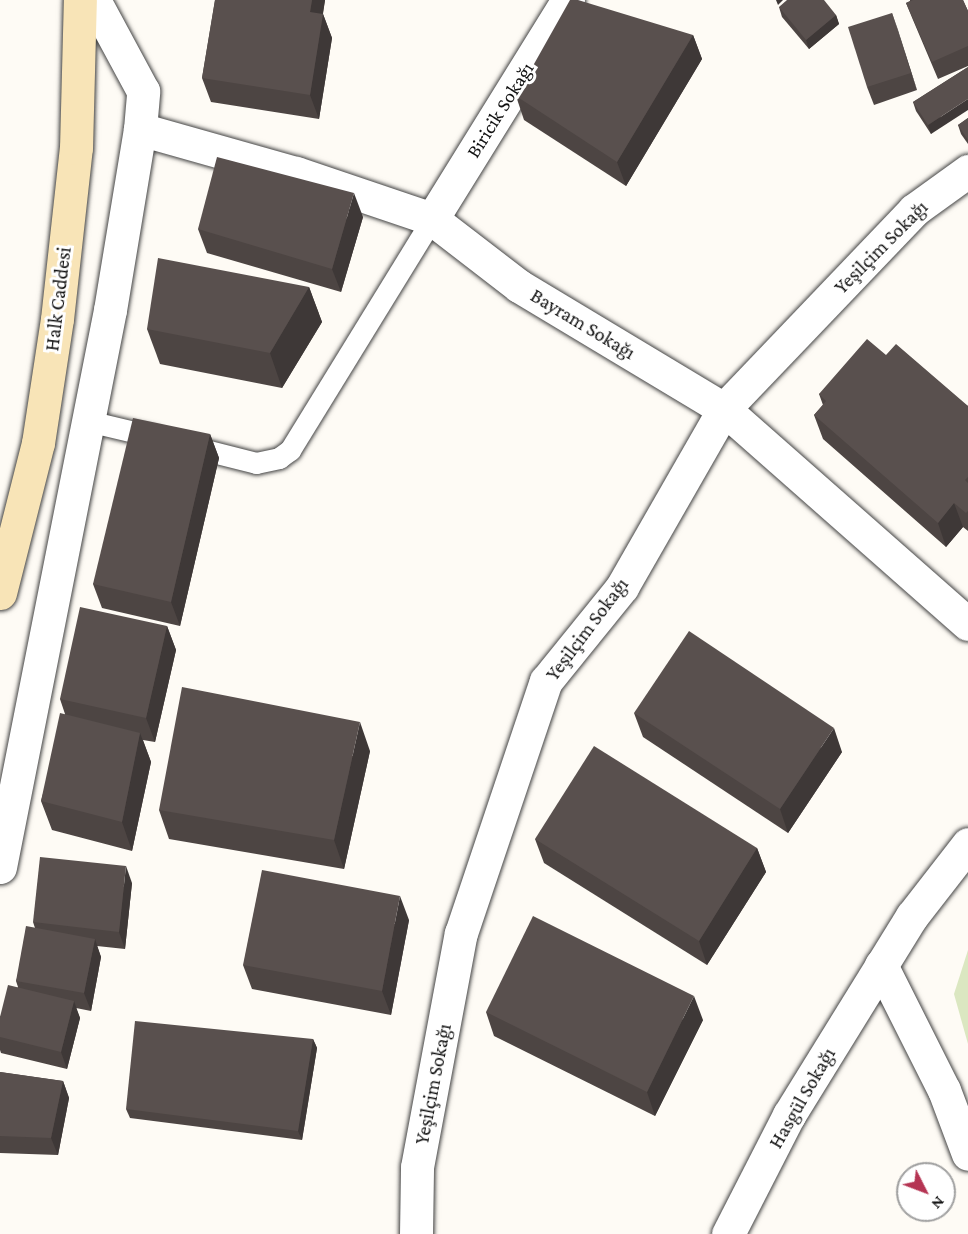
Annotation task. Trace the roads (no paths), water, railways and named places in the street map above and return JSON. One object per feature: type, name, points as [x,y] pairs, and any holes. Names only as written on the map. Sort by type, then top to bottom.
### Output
[{"type":"main road","name":"Halk Caddesi","points":[[0,593],[38,443],[57,319],[76,148],[80,0]]},
{"type":"street","points":[[0,867],[88,421],[140,129],[143,91],[94,0]]},
{"type":"street","name":"Biricik Sokağı","points":[[432,219],[568,0]]},
{"type":"street","name":"Bayram Sokağı","points":[[140,129],[296,173],[432,219],[519,286],[724,409],[968,624]]},
{"type":"street","name":"Yeşilçim Sokağı","points":[[416,1234],[417,1167],[461,933],[546,681],[622,587],[724,409],[914,210],[968,171]]},
{"type":"street","name":"Hasgül Sokağı","points":[[728,1234],[789,1115],[881,965],[912,916],[968,844]]},
{"type":"street","points":[[881,965],[944,1090],[968,1154]]},
{"type":"lane","points":[[88,421],[256,463],[279,458],[298,440],[432,219]]}]
